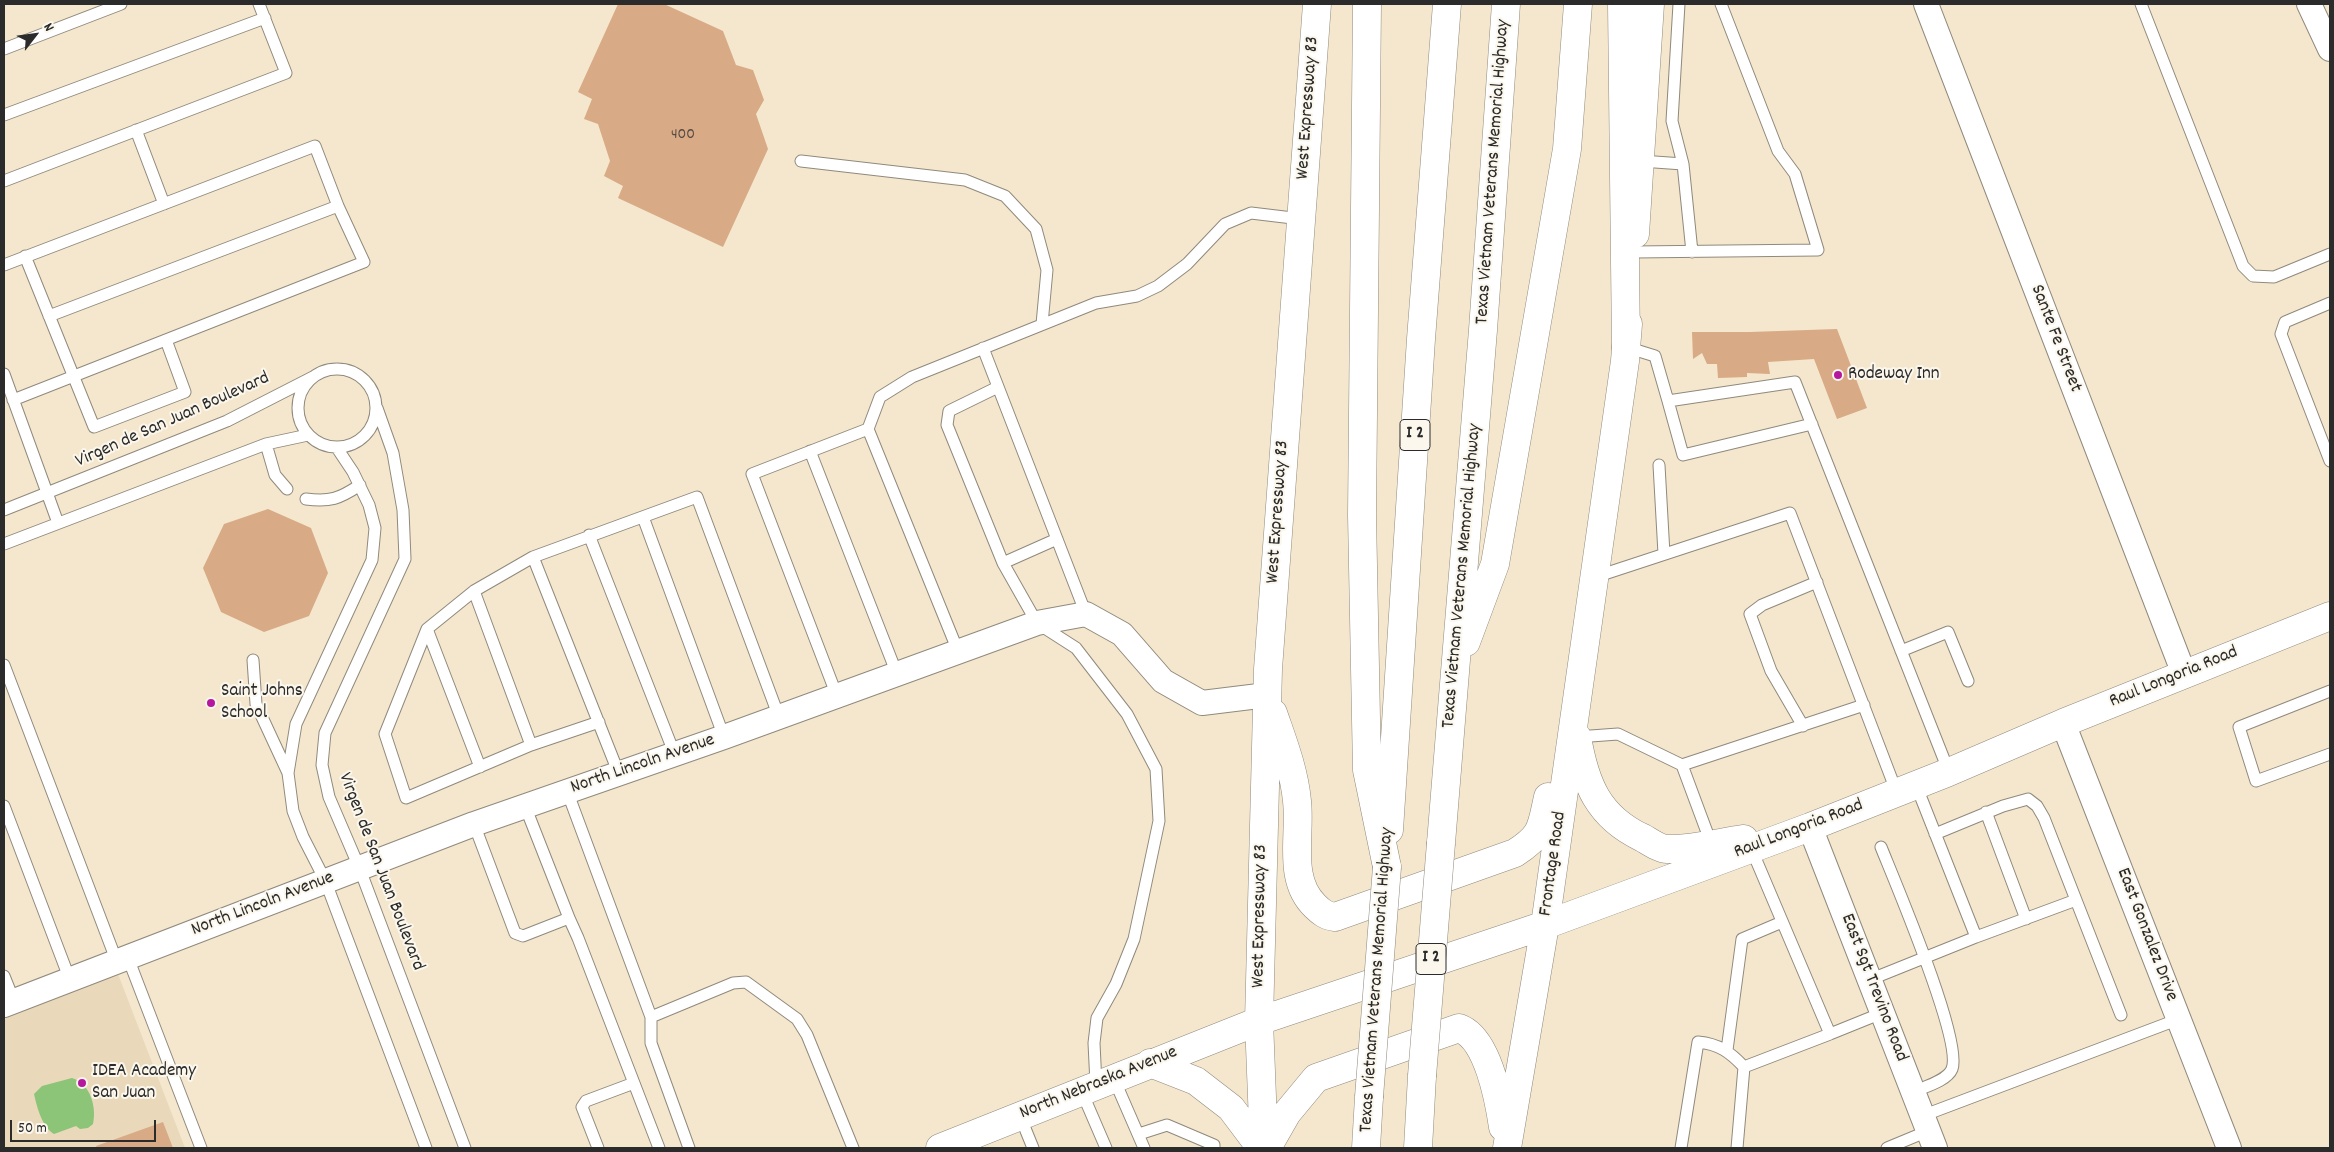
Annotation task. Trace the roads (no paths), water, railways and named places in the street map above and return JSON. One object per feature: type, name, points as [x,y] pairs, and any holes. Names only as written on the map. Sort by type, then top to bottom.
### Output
[{"type":"main road","name":"West Expressway 83","points":[[1264,1148],[1259,1021],[1267,694],[1317,4]]},
{"type":"main road","points":[[1367,4],[1362,515],[1367,760],[1387,867]]},
{"type":"main road","name":"Texas Vietnam Veterans Memorial Highway","points":[[1366,1148],[1387,867],[1421,349],[1447,4]]},
{"type":"main road","name":"Texas Vietnam Veterans Memorial Highway","points":[[1418,1148],[1422,1076],[1483,330],[1506,4]]},
{"type":"main road","points":[[1454,674],[1495,564],[1567,149],[1578,4]]},
{"type":"main road","points":[[1622,4],[1626,347]]},
{"type":"main road","points":[[1593,578],[1626,347],[1641,161],[1650,4]]},
{"type":"main road","name":"Frontage Road","points":[[1506,1148],[1545,925],[1575,727],[1593,578]]},
{"type":"main road","name":"Raul Longoria Road","points":[[1259,1021],[1545,925],[1800,830],[1907,789],[2063,723],[2330,616]]},
{"type":"main road","points":[[1267,694],[1293,774],[1297,802],[1298,873],[1306,898],[1326,915],[1335,917],[1515,853],[1526,846],[1540,832],[1559,751],[1575,727]]},
{"type":"main road","points":[[1575,727],[1581,759],[1596,800],[1606,814],[1628,832],[1666,849],[1800,830]]},
{"type":"main road","name":"North Nebraska Avenue","points":[[951,1146],[1097,1084],[1259,1021]]},
{"type":"main road","points":[[1150,1064],[1196,1081],[1232,1108],[1264,1148],[1287,1113],[1316,1078],[1458,1028],[1469,1034],[1481,1051],[1497,1089],[1506,1148]]},
{"type":"street","name":"Sante Fe Street","points":[[1926,4],[2184,674]]},
{"type":"street","points":[[2309,4],[2330,49]]},
{"type":"street","points":[[1086,614],[1122,634],[1163,681],[1202,703],[1267,694]]},
{"type":"street","name":"North Lincoln Avenue","points":[[9,1003],[474,824],[724,738],[1037,623],[1086,614]]},
{"type":"street","name":"East Gonzalez Drive","points":[[2063,723],[2229,1148]]},
{"type":"street","name":"East Sgt Trevino Road","points":[[1800,830],[1869,980],[1929,1132]]},
{"type":"lane","points":[[4,48],[121,4]]},
{"type":"lane","points":[[4,181],[286,73],[259,4]]},
{"type":"lane","points":[[1679,4],[1672,121],[1683,164],[1692,252]]},
{"type":"lane","points":[[1634,252],[1818,250],[1795,174],[1778,151],[1721,4]]},
{"type":"lane","points":[[2141,4],[2243,266],[2253,276],[2274,277],[2330,254]]},
{"type":"lane","points":[[4,115],[265,18]]},
{"type":"lane","points":[[136,130],[164,204]]},
{"type":"lane","points":[[4,265],[315,146],[338,206],[364,262],[13,400]]},
{"type":"lane","points":[[801,161],[965,180],[1006,196],[1036,229],[1047,270],[1042,324]]},
{"type":"lane","points":[[1641,161],[1683,164]]},
{"type":"lane","points":[[50,316],[338,206]]},
{"type":"lane","points":[[958,651],[868,429],[880,397],[912,377],[1042,324],[1096,303],[1137,296],[1158,286],[1187,264],[1225,224],[1251,213],[1301,219]]},
{"type":"lane","points":[[25,256],[94,427],[185,392],[166,340]]},
{"type":"lane","points":[[2330,303],[2285,322],[2281,334],[2330,461]]},
{"type":"lane","points":[[1626,347],[1655,356],[1683,455],[1812,424]]},
{"type":"lane","points":[[983,348],[1086,614]]},
{"type":"lane","name":"Virgen de San Juan Boulevard","points":[[4,510],[227,421],[325,371],[338,369],[352,372],[363,379],[372,390],[393,453],[403,510],[405,559],[325,733],[322,765],[329,797],[359,867],[465,1148]]},
{"type":"lane","points":[[4,374],[58,523]]},
{"type":"lane","name":"Virgen de San Juan Boulevard","points":[[308,435],[300,424],[298,405],[304,386],[313,377]]},
{"type":"lane","points":[[1668,401],[1795,382],[1949,772]]},
{"type":"lane","points":[[998,387],[950,411],[947,425],[1004,563],[1037,623],[1076,648],[1127,714],[1156,769],[1159,822],[1134,940],[1116,984],[1097,1018],[1094,1043],[1097,1084],[1106,1148]]},
{"type":"lane","points":[[4,544],[266,444],[308,435],[316,442],[337,448],[350,446],[362,439],[370,429],[377,408]]},
{"type":"lane","points":[[837,696],[752,474],[868,429]]},
{"type":"lane","points":[[266,444],[275,475],[287,489]]},
{"type":"lane","points":[[337,448],[360,485],[369,505],[375,528],[372,560],[296,724],[288,773],[293,810],[303,837],[325,880],[426,1148]]},
{"type":"lane","points":[[810,451],[897,674]]},
{"type":"lane","points":[[1659,465],[1664,554]]},
{"type":"lane","points":[[306,499],[321,501],[339,499],[360,485]]},
{"type":"lane","points":[[599,722],[530,745],[406,798],[385,734],[427,629],[474,591],[533,557],[696,497],[779,717]]},
{"type":"lane","points":[[1593,578],[1790,513],[1864,705],[1907,789],[1935,834],[1976,937]]},
{"type":"lane","points":[[643,517],[724,738]]},
{"type":"lane","points":[[589,535],[675,754]]},
{"type":"lane","points":[[1004,563],[1057,539]]},
{"type":"lane","points":[[533,557],[619,774]]},
{"type":"lane","points":[[1803,726],[1771,671],[1750,614],[1769,602],[1817,582]]},
{"type":"lane","points":[[474,591],[530,745]]},
{"type":"lane","points":[[427,629],[480,767]]},
{"type":"lane","points":[[1902,651],[1948,632],[1968,681]]},
{"type":"lane","points":[[253,660],[256,704],[288,773]]},
{"type":"lane","points":[[4,665],[122,960],[201,1148]]},
{"type":"lane","points":[[2330,691],[2239,727],[2256,780],[2330,754]]},
{"type":"lane","points":[[1682,765],[1864,705]]},
{"type":"lane","points":[[1575,727],[1618,734],[1682,765],[1712,843]]},
{"type":"lane","points":[[567,791],[651,1016],[651,1043],[689,1148]]},
{"type":"lane","points":[[1935,834],[2022,799],[2028,799],[2037,806],[2044,818],[2121,1015]]},
{"type":"lane","points":[[4,806],[70,980]]},
{"type":"lane","points":[[525,806],[659,1148]]},
{"type":"lane","points":[[1986,812],[2026,919]]},
{"type":"lane","points":[[474,824],[516,933],[523,936],[569,918]]},
{"type":"lane","points":[[1881,847],[1925,957],[1947,1025],[1954,1060],[1952,1070],[1946,1076],[1913,1092]]},
{"type":"lane","points":[[1751,848],[1830,1034]]},
{"type":"lane","points":[[1869,980],[1976,937],[2076,900]]},
{"type":"lane","points":[[1728,1050],[1742,939],[1782,922]]},
{"type":"lane","points":[[4,976],[9,1003]]},
{"type":"lane","points":[[651,1016],[733,983],[746,982],[797,1019],[807,1035],[853,1148]]},
{"type":"lane","points":[[1744,1067],[1882,1013]]},
{"type":"lane","points":[[1887,1148],[1929,1132],[2179,1019]]},
{"type":"lane","points":[[1685,1147],[1698,1042],[1712,1043],[1728,1050],[1744,1067],[1738,1148]]},
{"type":"lane","points":[[598,1148],[582,1107],[586,1101],[634,1083]]},
{"type":"lane","points":[[1097,1084],[1139,1134],[1144,1148]]},
{"type":"lane","points":[[1020,1116],[1032,1148]]},
{"type":"lane","points":[[1139,1134],[1167,1125],[1188,1138],[1214,1145],[1214,1148]]},
{"type":"place","name":"Rodeway Inn","points":[[1838,375]]},
{"type":"place","name":"Saint Johns School","points":[[211,703]]},
{"type":"place","name":"IDEA Academy San Juan","points":[[82,1083]]}]
